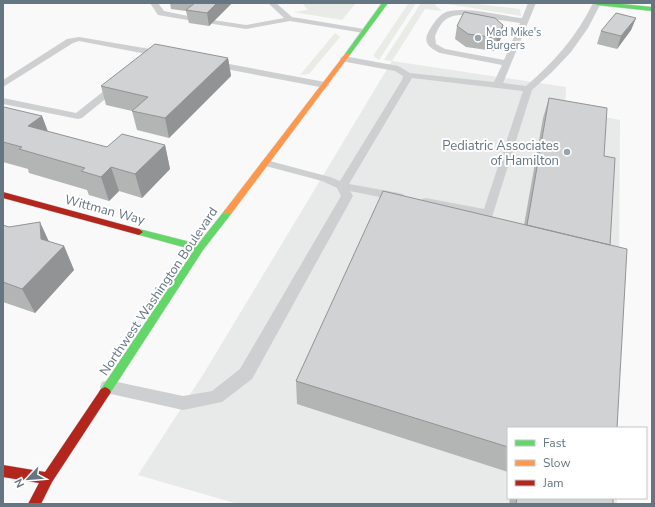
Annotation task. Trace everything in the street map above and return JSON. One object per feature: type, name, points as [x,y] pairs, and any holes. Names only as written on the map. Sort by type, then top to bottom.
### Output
[{"type":"main road","name":"Northwest Washington Boulevard","points":[[34,504],[48,478],[200,248],[325,85],[385,3]]},
{"type":"main road","points":[[597,3],[652,9]]},
{"type":"main road","name":"Wittman Way","points":[[3,195],[200,248]]},
{"type":"main road","points":[[3,471],[48,478]]},
{"type":"lane","points":[[154,3],[161,13],[193,19]]},
{"type":"lane","points":[[272,3],[290,19]]},
{"type":"lane","points":[[497,86],[532,3]]},
{"type":"lane","points":[[266,163],[326,179],[342,186],[488,214],[528,89],[548,73],[575,42],[591,17],[597,3]]},
{"type":"lane","points":[[507,63],[443,51],[434,47],[431,42],[431,35],[445,16],[456,12],[524,21]]},
{"type":"lane","points":[[212,22],[246,27],[290,19],[364,31]]},
{"type":"lane","points":[[3,84],[70,41],[79,39],[173,56]]},
{"type":"lane","points":[[145,63],[158,54]]},
{"type":"lane","points":[[344,59],[398,69],[408,75],[528,89]]},
{"type":"lane","points":[[203,62],[325,85]]},
{"type":"lane","points":[[342,186],[407,80],[408,75]]},
{"type":"lane","points":[[3,101],[78,116],[127,77]]},
{"type":"lane","points":[[108,387],[183,403],[216,397],[246,374],[347,196],[342,186]]},
{"type":"shaded area","points":[[302,3],[356,3],[342,20],[293,12],[308,10]]},
{"type":"shaded area","points":[[416,3],[379,60],[373,56],[408,4]]},
{"type":"shaded area","points":[[421,3],[437,3],[435,5],[442,11],[425,9],[392,61],[384,60]]},
{"type":"shaded area","points":[[442,3],[468,3],[520,9],[521,16]]},
{"type":"shaded area","points":[[335,33],[340,37],[309,74],[300,75]]},
{"type":"shaded area","points":[[392,61],[566,87],[565,109],[620,120],[618,427],[507,427],[507,499],[617,499],[617,504],[238,504],[138,475],[204,373]]},
{"type":"building","points":[[195,3],[217,3],[207,13],[186,10]]},
{"type":"building","points":[[464,12],[495,18],[503,25],[497,38],[468,34],[457,26]]},
{"type":"building","points":[[616,13],[636,18],[621,36],[601,31]]},
{"type":"building","points":[[155,44],[228,58],[165,118],[132,111],[148,97],[101,86]]},
{"type":"building","points":[[549,98],[607,108],[604,156],[615,158],[610,245],[527,225]]},
{"type":"building","points":[[4,107],[42,116],[28,126],[107,147],[122,134],[165,145],[135,174],[111,167],[101,177],[81,171],[85,168],[19,149],[22,147],[3,142]]},
{"type":"building","points":[[383,191],[627,249],[617,427],[507,427],[507,447],[296,381]]},
{"type":"building","points":[[40,222],[41,239],[64,246],[22,289],[3,282],[3,225],[9,227]]},
{"type":"building","points":[[517,499],[613,499],[613,504],[516,504]]},
{"type":"traffic: fast","points":[[347,55],[385,3]]},
{"type":"traffic: fast","points":[[597,3],[652,9]]},
{"type":"traffic: fast","points":[[105,392],[200,248],[228,212]]},
{"type":"traffic: fast","points":[[139,232],[200,248]]},
{"type":"traffic: slow","points":[[228,212],[347,55]]},
{"type":"traffic: jam","points":[[3,195],[139,232]]},
{"type":"traffic: jam","points":[[34,504],[48,478],[105,392]]},
{"type":"traffic: jam","points":[[3,471],[48,478]]},
{"type":"place","name":"Mad Mike's Burgers","points":[[478,38]]},
{"type":"place","name":"Pediatric Associates of Hamilton","points":[[567,152]]}]
